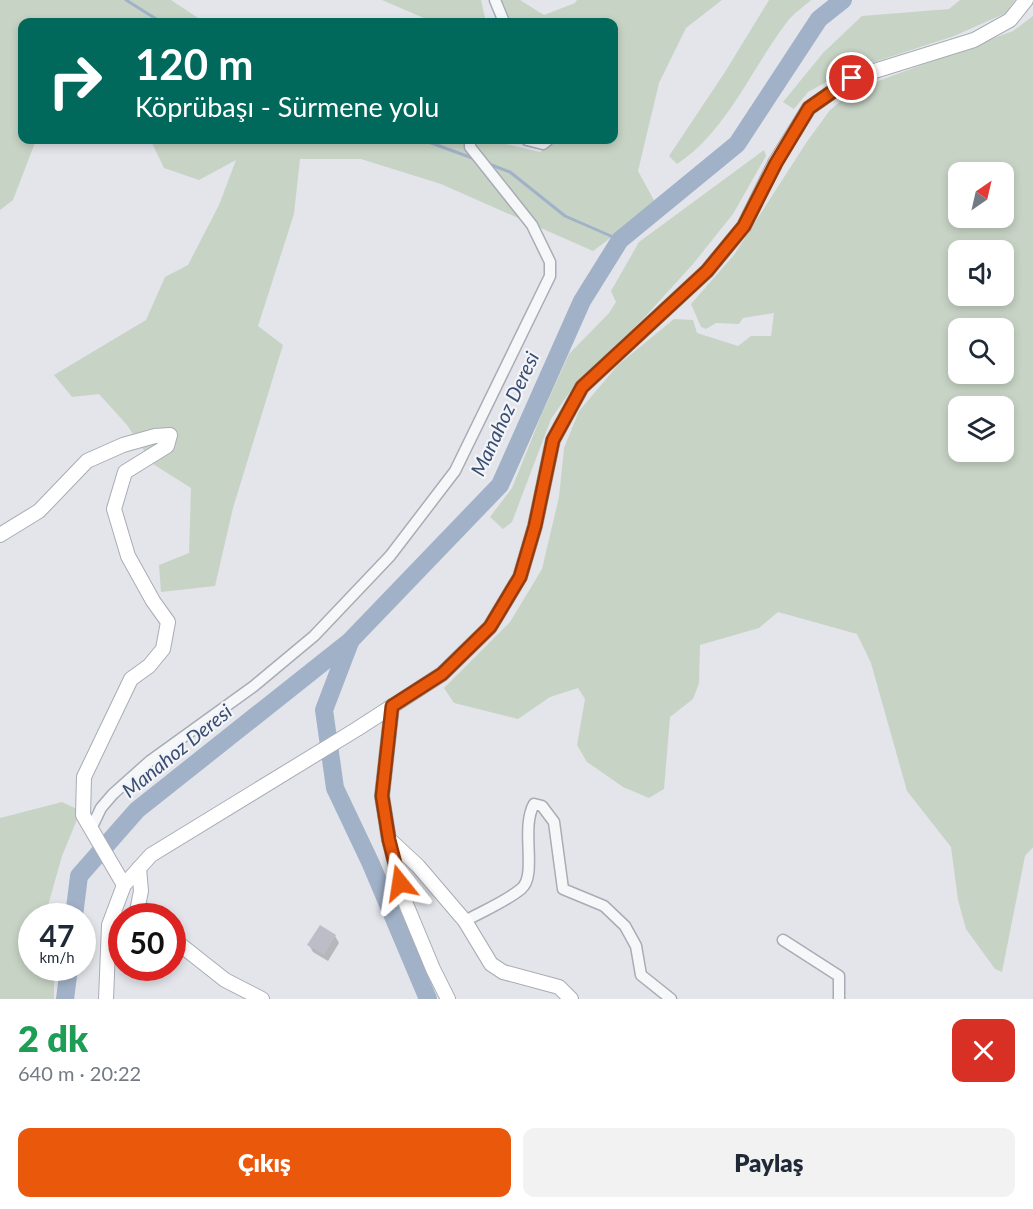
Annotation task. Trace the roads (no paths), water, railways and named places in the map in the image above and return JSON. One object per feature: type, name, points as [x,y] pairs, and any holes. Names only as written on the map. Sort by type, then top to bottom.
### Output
[{"type":"main road","points":[[106,999],[109,925],[124,885],[151,855],[357,729],[442,674],[490,627],[520,577],[535,526],[553,440],[582,387],[707,271],[744,226],[776,163],[809,108],[852,78],[974,40],[1010,20],[1026,0]]},
{"type":"main road","points":[[0,535],[39,511],[87,461],[123,445],[155,436],[170,435],[167,446],[125,472],[114,508],[128,556],[153,601],[168,622],[164,649],[149,666],[131,679],[84,777],[83,815],[124,885]]},
{"type":"main road","points":[[392,706],[382,796],[389,840],[406,904],[448,999]]},
{"type":"main road","points":[[389,840],[418,866],[465,921],[491,964],[503,972],[559,987],[571,999]]},
{"type":"main road","points":[[139,903],[141,891],[140,868]]},
{"type":"main road","points":[[186,948],[225,980],[262,999]]},
{"type":"street","points":[[495,0],[502,18]]},
{"type":"street","points":[[91,830],[101,808],[143,767],[254,686],[314,636],[390,556],[455,471],[550,276],[550,262],[532,225],[470,147],[470,144]]},
{"type":"street","points":[[465,921],[523,888],[530,875],[527,832],[529,813],[534,804],[542,806],[554,822],[563,888],[604,906],[625,926],[636,946],[641,975],[671,999]]},
{"type":"street","points":[[783,940],[839,976],[839,999]]},
{"type":"waterway","points":[[126,0],[155,18]]},
{"type":"waterway","name":"Manahoz Deresi","points":[[76,903],[79,876],[137,810],[350,641],[500,485],[582,301],[620,240],[737,144],[819,19],[843,0]]},
{"type":"waterway","points":[[434,144],[475,159]]},
{"type":"waterway","points":[[489,164],[510,172],[565,216],[620,240]]},
{"type":"waterway","points":[[350,642],[324,710],[335,788],[371,864],[428,999]]},
{"type":"waterway","name":"Manahoz Deresi","points":[[65,999],[67,981]]}]
